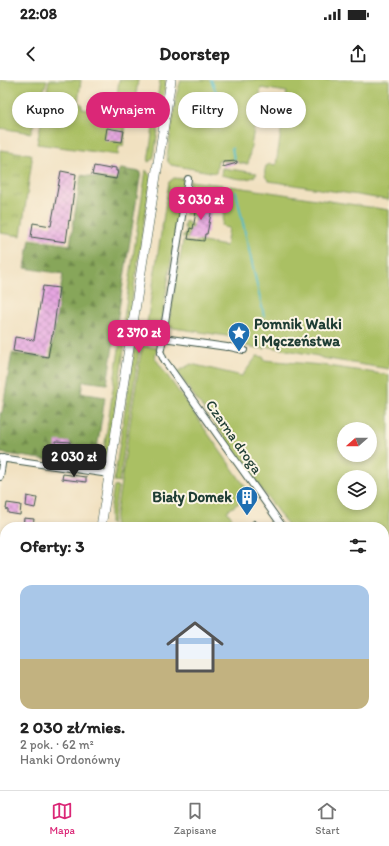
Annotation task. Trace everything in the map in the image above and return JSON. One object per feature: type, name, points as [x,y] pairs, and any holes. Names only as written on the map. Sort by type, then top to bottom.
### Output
[{"type":"street","points":[[102,522],[171,80]]},
{"type":"street","points":[[188,179],[163,338],[244,350]]},
{"type":"street","name":"Czarna droga","points":[[163,338],[163,355],[280,522]]},
{"type":"street","points":[[0,477],[2,458],[109,474]]},
{"type":"green space","points":[[0,80],[47,80],[43,92],[12,92],[12,128],[33,128],[31,133],[0,128]]},
{"type":"green space","points":[[49,80],[81,80],[78,103],[78,92],[47,92]]},
{"type":"green space","points":[[119,80],[138,80],[136,92],[117,92]]},
{"type":"green space","points":[[160,80],[166,80],[164,92],[158,92]]},
{"type":"green space","points":[[181,80],[389,80],[389,200],[269,181],[266,178],[266,166],[270,164],[276,165],[282,128],[306,128],[306,92],[287,92],[261,88],[260,92],[246,92],[246,128],[254,128],[248,164],[218,160],[216,173],[171,165],[168,162],[167,157],[176,96]]},
{"type":"green space","points":[[78,103],[82,104],[82,109],[86,110],[86,128],[125,128],[123,146],[119,146],[118,155],[37,144],[40,128],[78,128]]},
{"type":"green space","points":[[153,128],[158,128],[154,156],[152,160],[148,162]]},
{"type":"green space","points":[[0,150],[31,154],[32,160],[21,236],[0,233]]},
{"type":"green space","points":[[222,168],[257,173],[246,179],[235,178],[221,175]]},
{"type":"green space","points":[[121,169],[141,172],[107,384],[83,381],[81,393],[105,397],[96,455],[83,465],[0,453],[0,413],[2,413],[12,353],[50,358],[63,274],[25,268],[30,239],[70,245],[81,175],[117,181],[118,171]]},
{"type":"green space","points":[[146,170],[151,177],[126,339],[121,338]]},
{"type":"green space","points":[[174,178],[184,179],[161,325],[147,323],[169,182]]},
{"type":"green space","points":[[190,181],[223,185],[222,200],[212,201],[199,199],[196,216],[185,214]]},
{"type":"green space","points":[[230,186],[389,210],[389,369],[322,358],[266,346],[265,349],[245,346],[246,339],[168,327],[183,241],[196,243],[197,241],[226,246],[229,228],[222,225],[225,208],[231,209],[232,203],[226,202]]},
{"type":"green space","points":[[185,221],[189,222],[188,224],[194,225],[193,229],[190,228],[188,239],[183,238],[186,228],[184,228]]},
{"type":"green space","points":[[120,342],[125,343],[106,468],[101,470]]},
{"type":"green space","points":[[135,345],[140,345],[119,482],[114,481]]},
{"type":"green space","points":[[142,346],[157,348],[155,358],[251,495],[227,511],[235,522],[115,522]]},
{"type":"green space","points":[[257,356],[264,357],[264,360],[321,365],[389,375],[389,522],[285,522],[177,372],[191,364],[242,376]]},
{"type":"green space","points":[[114,486],[118,487],[112,522],[110,522],[110,511]]},
{"type":"building","points":[[107,128],[124,131],[122,142],[105,140]]},
{"type":"building","points":[[237,161],[237,163],[223,167],[223,162]]},
{"type":"building","points":[[94,166],[110,169],[110,167],[116,168],[116,171],[118,171],[116,179],[92,175]]},
{"type":"building","points":[[61,171],[76,174],[66,242],[31,237],[33,223],[51,226]]},
{"type":"building","points":[[198,200],[213,203],[207,234],[205,234],[204,241],[188,239],[190,228],[193,229]]},
{"type":"building","points":[[43,286],[59,288],[53,335],[48,357],[13,351],[15,337],[34,340]]},
{"type":"building","points":[[56,441],[70,442],[70,446],[79,447],[78,453],[69,452],[69,455],[55,454]]},
{"type":"building","points":[[63,474],[86,477],[86,482],[62,479]]},
{"type":"building","points":[[27,496],[37,498],[35,508],[26,506]]},
{"type":"building","points":[[7,503],[21,505],[20,515],[8,513],[8,510],[6,509]]},
{"type":"building","points":[[24,518],[34,519],[34,522],[24,522]]},
{"type":"waterway","points":[[211,80],[216,92]]},
{"type":"waterway","points":[[232,148],[234,159]]},
{"type":"waterway","points":[[236,192],[264,316]]},
{"type":"place","name":"Pomnik Walki i Męczeństwa","points":[[239,352]]},
{"type":"place","name":"Biały Domek","points":[[247,516]]}]
